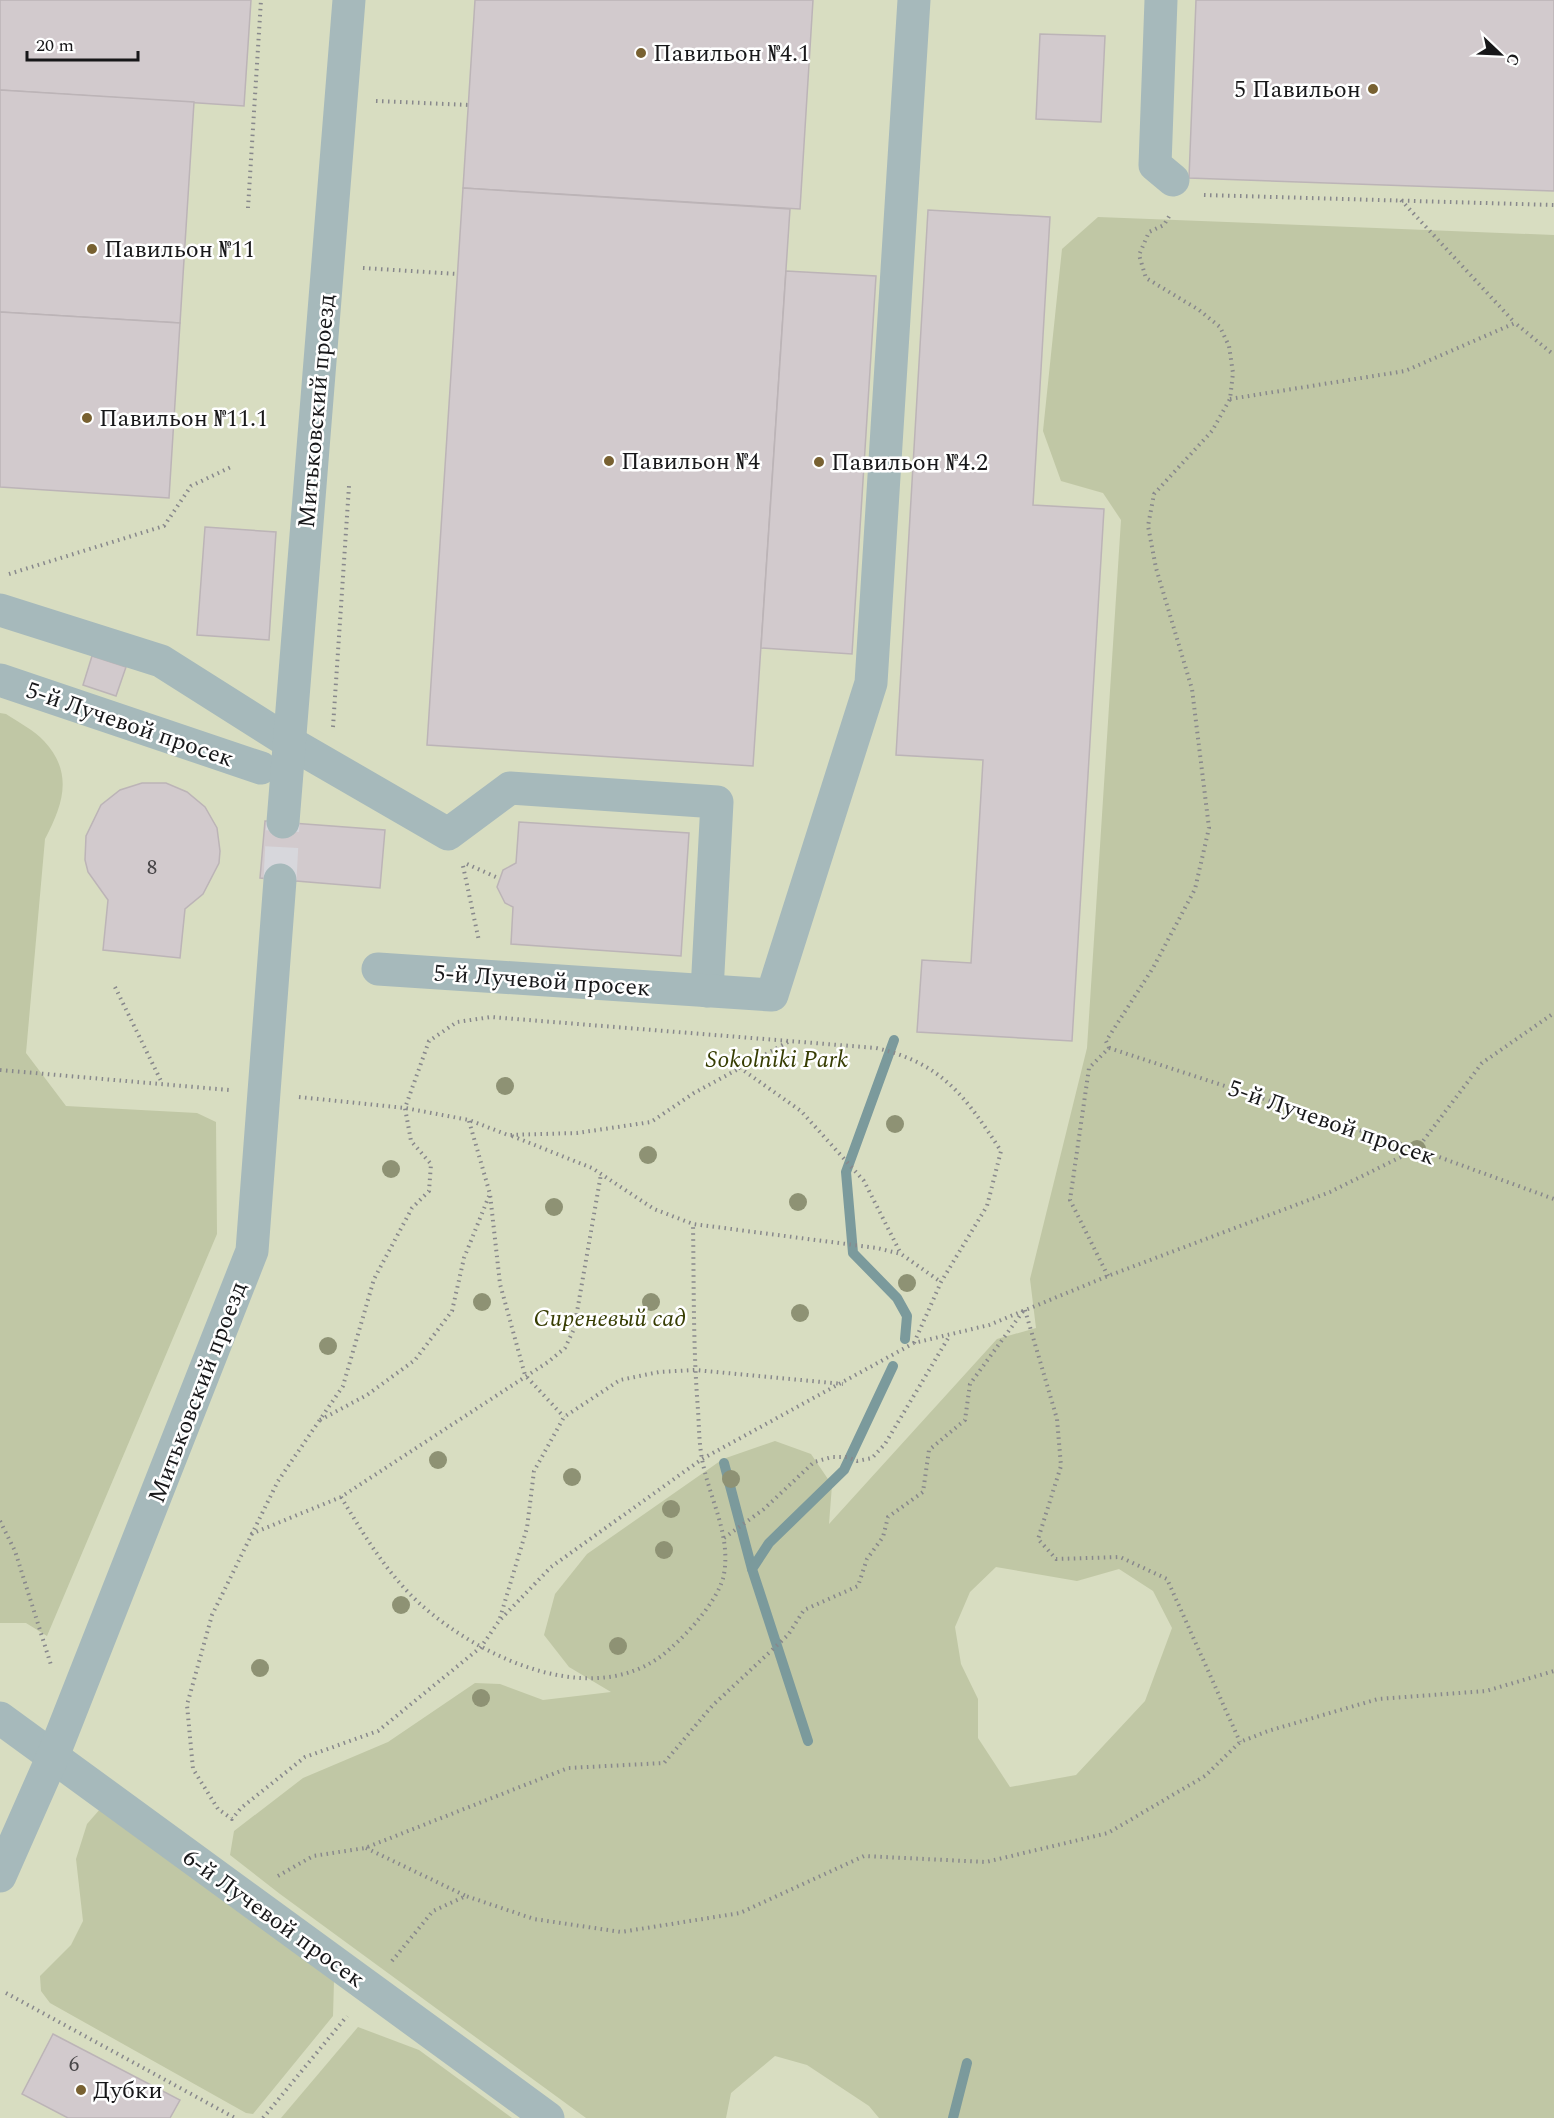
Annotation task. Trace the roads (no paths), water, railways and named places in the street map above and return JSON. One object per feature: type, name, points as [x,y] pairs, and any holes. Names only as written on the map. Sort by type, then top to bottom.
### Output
[{"type":"street","name":"Митьковский проезд","points":[[283,822],[349,0]]},
{"type":"street","name":"5-й Лучевой просек","points":[[378,969],[772,995],[871,683],[914,0]]},
{"type":"street","points":[[1161,0],[1155,165],[1173,187]]},
{"type":"street","points":[[0,610],[161,661],[289,742],[448,834],[510,788],[717,801],[707,991]]},
{"type":"street","name":"5-й Лучевой просек","points":[[0,680],[261,768]]},
{"type":"street","name":"Митьковский проезд","points":[[0,1876],[53,1756],[252,1251],[279,880]]},
{"type":"street","name":"6-й Лучевой просек","points":[[0,1718],[548,2118]]},
{"type":"waterway","points":[[894,1040],[846,1172],[853,1253],[897,1298],[907,1316],[905,1339]]},
{"type":"waterway","points":[[808,1741],[752,1569],[769,1543],[844,1470],[893,1366]]},
{"type":"waterway","points":[[724,1463],[752,1569]]},
{"type":"waterway","points":[[953,2118],[967,2063]]},
{"type":"tunnel","points":[[280,880],[283,822]]},
{"type":"place","name":"Павильон №4.1","points":[[641,53]]},
{"type":"place","name":"5 Павильон","points":[[1373,89]]},
{"type":"place","name":"Павильон №11","points":[[92,249]]},
{"type":"place","name":"Павильон №11.1","points":[[87,418]]},
{"type":"place","name":"Павильон №4","points":[[609,461]]},
{"type":"place","name":"Павильон №4.2","points":[[819,462]]},
{"type":"place","name":"Дубки","points":[[81,2090]]},
{"type":"park label","name":"Sokolniki Park","points":[[777,1059]]},
{"type":"park label","name":"Сиреневый сад","points":[[610,1318]]}]
